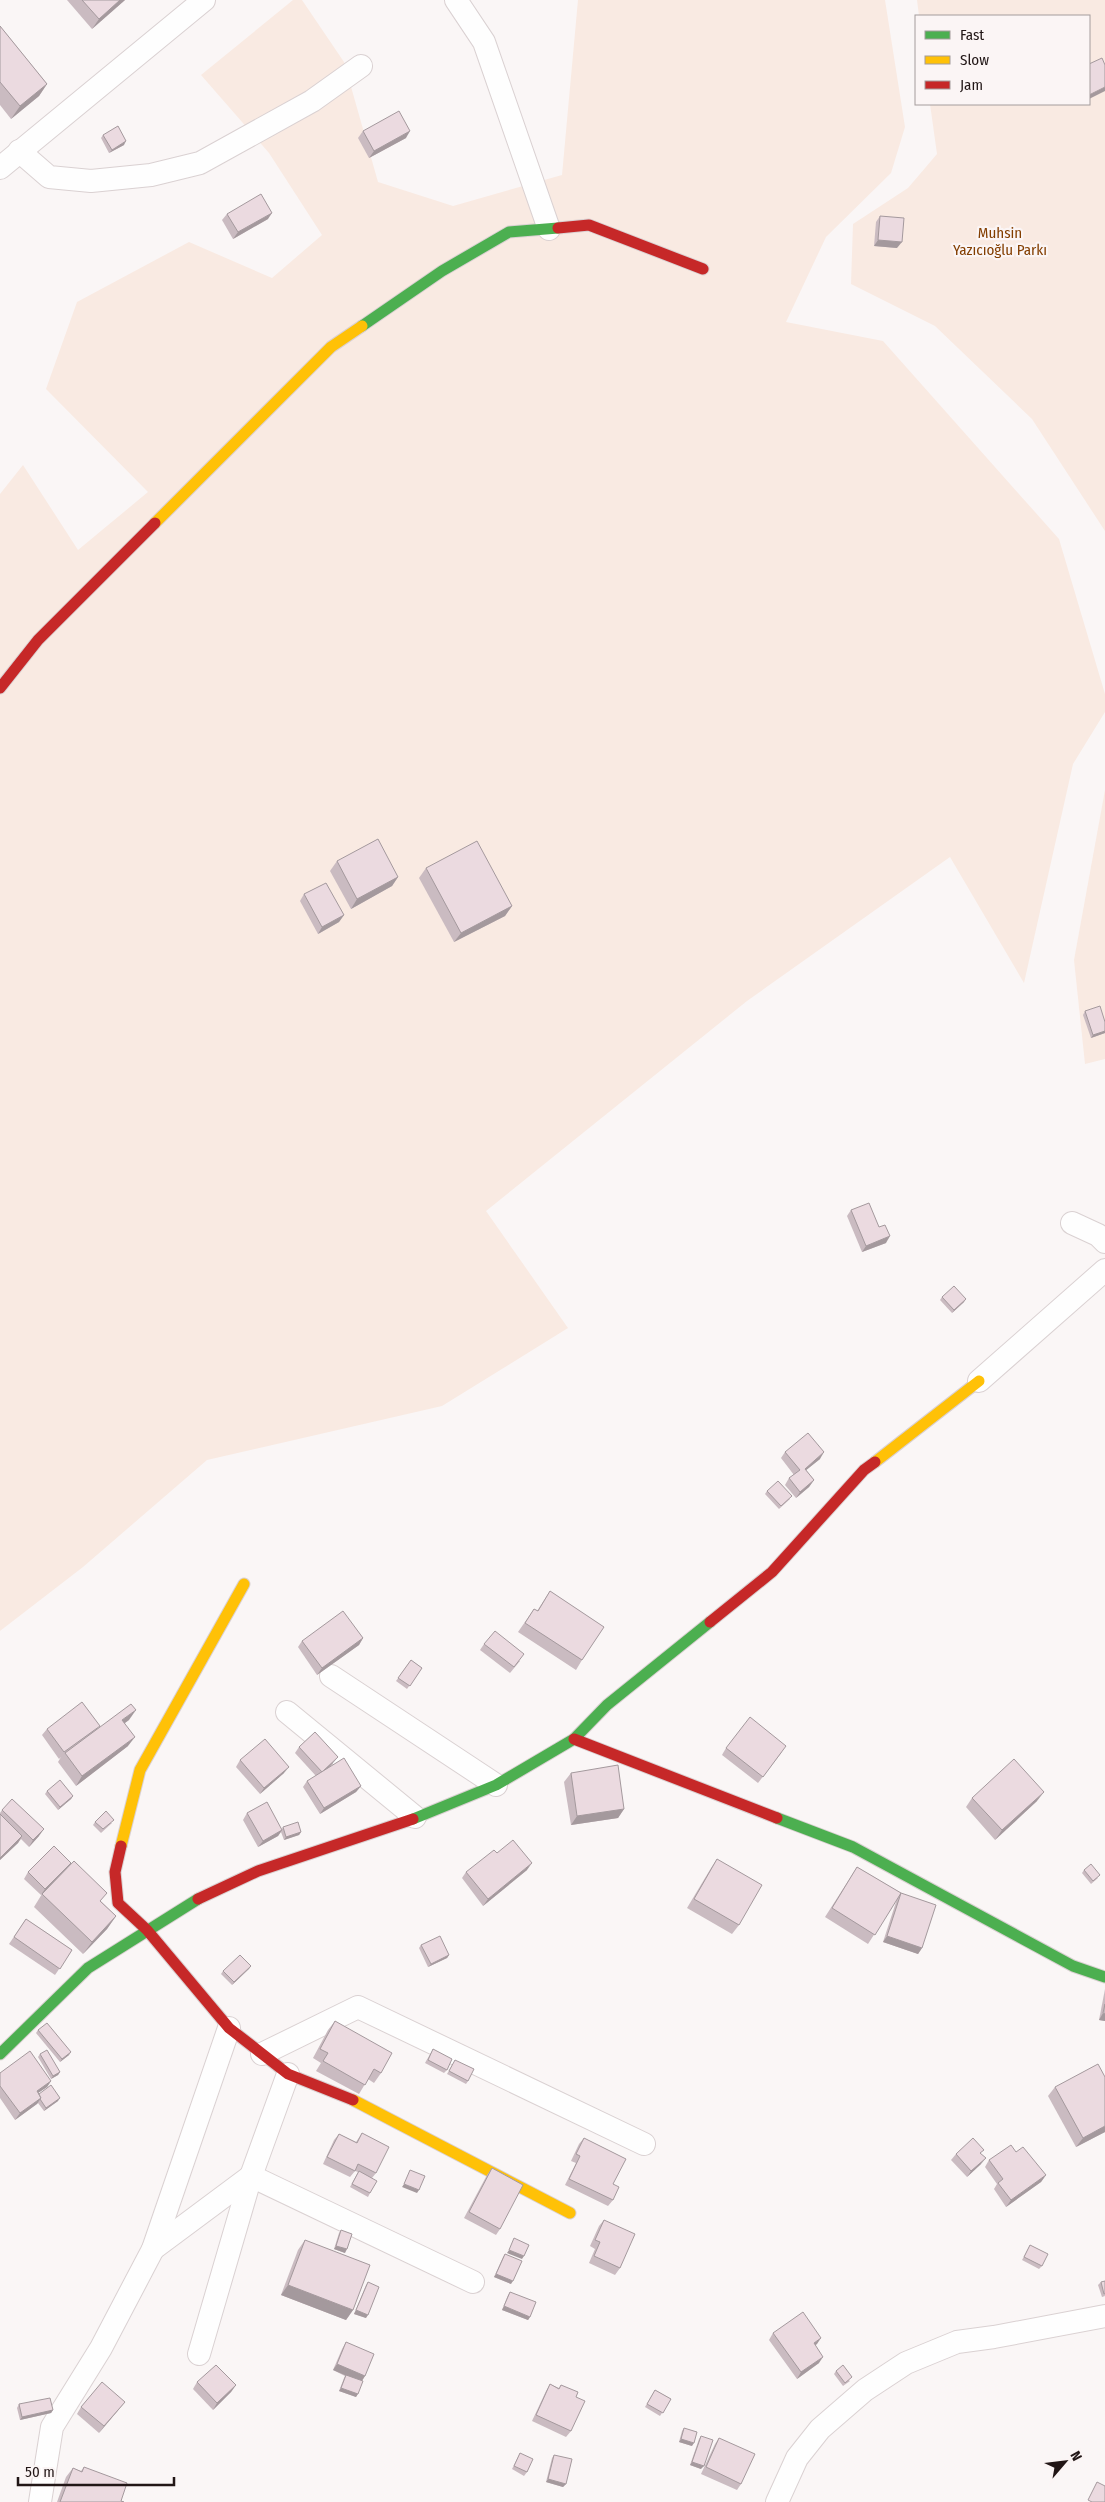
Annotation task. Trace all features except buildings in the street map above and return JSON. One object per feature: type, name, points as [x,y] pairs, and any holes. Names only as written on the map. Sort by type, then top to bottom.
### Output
[{"type":"street","points":[[0,168],[204,0]]},
{"type":"street","points":[[461,2],[484,42],[549,229]]},
{"type":"street","points":[[19,151],[49,177],[91,182],[151,175],[200,163],[312,101],[361,66]]},
{"type":"street","points":[[0,688],[38,640],[331,347],[442,271],[509,232],[589,225],[703,269]]},
{"type":"street","points":[[1072,1223],[1098,1236],[1105,1242]]},
{"type":"street","points":[[0,2054],[88,1968],[193,1901],[258,1871],[415,1817],[496,1785],[574,1739],[607,1705],[772,1572],[864,1470],[979,1381],[1105,1270]]},
{"type":"street","points":[[244,1584],[140,1770],[115,1872],[118,1903],[146,1930],[229,2028],[288,2074],[366,2105],[570,2212]]},
{"type":"street","points":[[331,1676],[496,1785]]},
{"type":"street","points":[[287,1712],[415,1817]]},
{"type":"street","points":[[574,1739],[853,1847],[1074,1966],[1105,1977]]},
{"type":"street","points":[[262,2054],[358,2007],[644,2144]]},
{"type":"street","points":[[40,2502],[52,2427],[101,2348],[153,2249],[229,2028]]},
{"type":"street","points":[[199,2354],[251,2176],[288,2074]]},
{"type":"street","points":[[153,2249],[251,2176]]},
{"type":"street","points":[[251,2176],[473,2282]]},
{"type":"street","points":[[777,2502],[797,2458],[820,2429],[865,2390],[906,2363],[957,2342],[1004,2336],[1105,2316]]},
{"type":"green space","points":[[293,0],[302,0],[344,62],[378,182],[453,206],[562,175],[578,0],[885,0],[905,127],[891,173],[826,237],[786,322],[883,341],[1059,539],[1105,694],[1105,712],[1073,764],[1024,983],[950,857],[747,1001],[486,1211],[568,1328],[442,1406],[207,1460],[83,1567],[0,1631],[0,494],[23,465],[78,550],[148,492],[46,389],[77,302],[189,242],[272,278],[322,235],[269,153],[201,75]]},
{"type":"green space","name":"Muhsin Yazıcıoğlu Parkı","points":[[917,0],[1105,0],[1105,531],[1032,419],[935,326],[851,284],[853,224],[908,188],[937,154],[930,105],[1090,105],[1090,15],[919,15]]},
{"type":"green space","points":[[1105,790],[1105,1059],[1085,1064],[1074,960]]},
{"type":"traffic: fast","points":[[362,326],[442,271],[509,232],[558,228]]},
{"type":"traffic: fast","points":[[413,1819],[496,1785],[574,1739],[607,1705],[710,1622]]},
{"type":"traffic: fast","points":[[777,1818],[853,1847],[1073,1966],[1105,1977]]},
{"type":"traffic: fast","points":[[0,2054],[88,1968],[198,1899]]},
{"type":"traffic: slow","points":[[155,523],[331,347],[362,326]]},
{"type":"traffic: slow","points":[[875,1462],[979,1381]]},
{"type":"traffic: slow","points":[[121,1846],[140,1770],[244,1584]]},
{"type":"traffic: slow","points":[[353,2100],[570,2213]]},
{"type":"traffic: jam","points":[[558,228],[589,225],[703,269]]},
{"type":"traffic: jam","points":[[0,688],[38,640],[155,523]]},
{"type":"traffic: jam","points":[[710,1622],[772,1572],[864,1470],[875,1462]]},
{"type":"traffic: jam","points":[[574,1739],[777,1818]]},
{"type":"traffic: jam","points":[[198,1899],[258,1871],[413,1819]]},
{"type":"traffic: jam","points":[[121,1846],[115,1872],[118,1903],[147,1930],[229,2028],[288,2074],[353,2100]]}]
